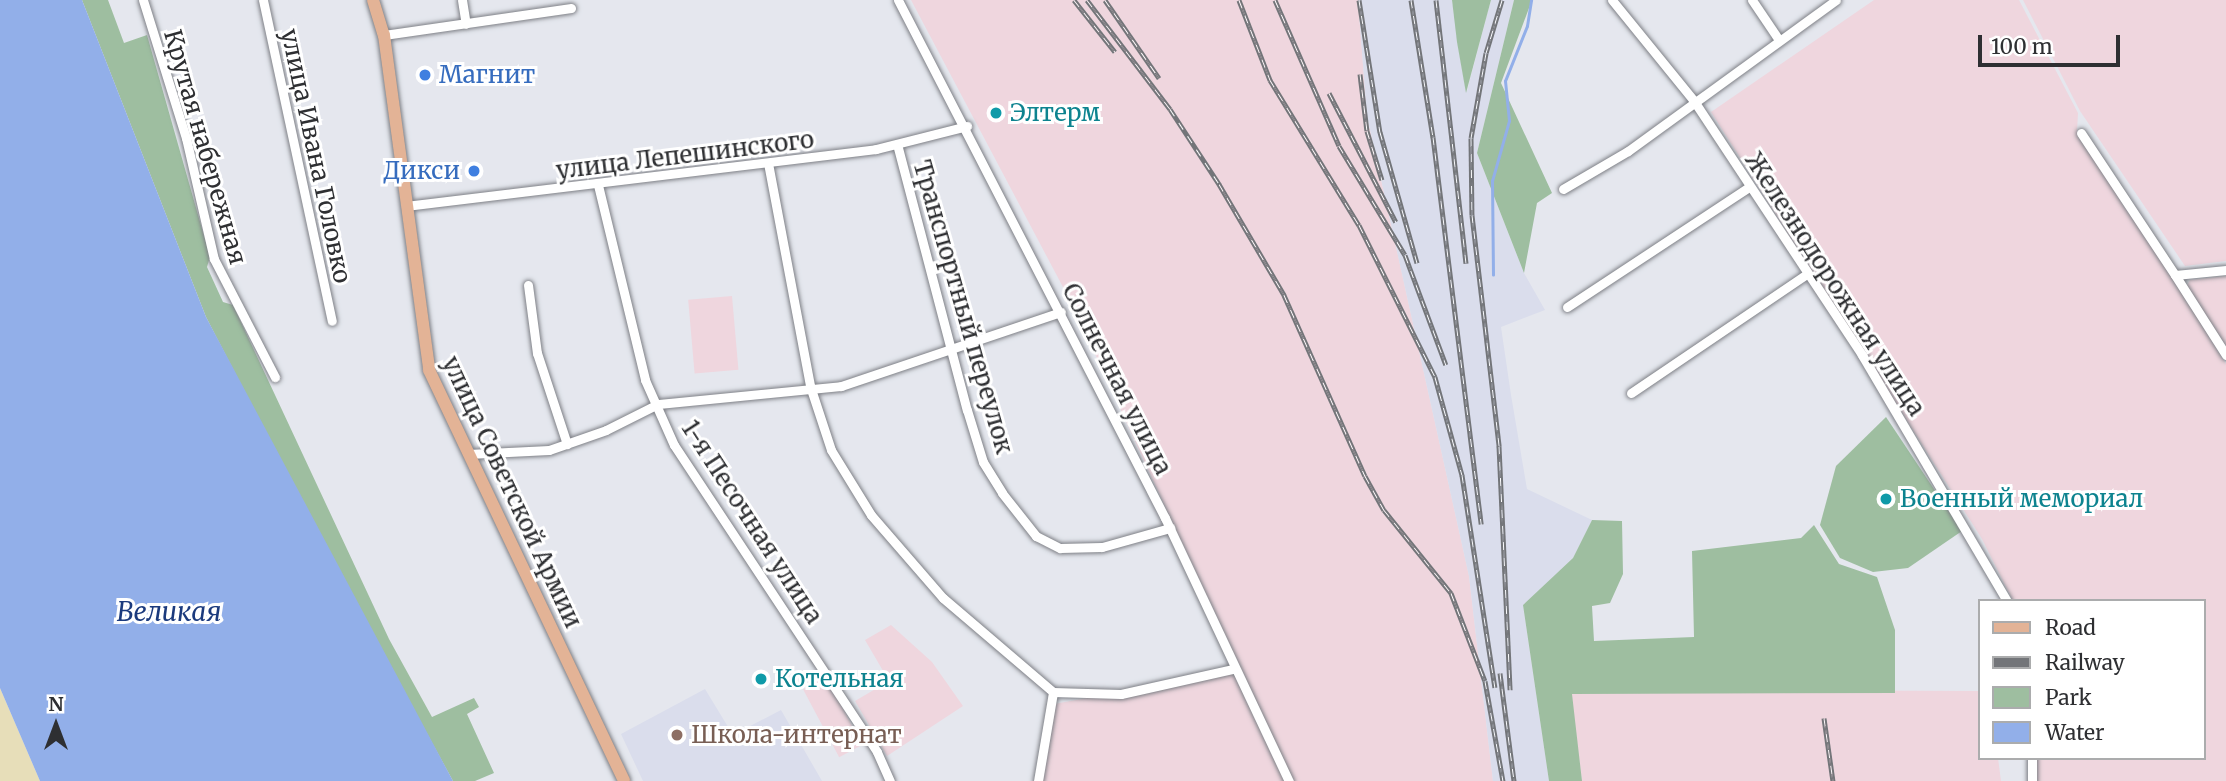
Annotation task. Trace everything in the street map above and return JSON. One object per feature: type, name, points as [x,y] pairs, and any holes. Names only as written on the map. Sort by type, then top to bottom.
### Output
[{"type":"main road","name":"улица Советской Армии","points":[[373,0],[384,35],[429,370],[624,781]]},
{"type":"street","name":"Крутая набережная","points":[[143,0],[186,138],[214,259],[275,377]]},
{"type":"street","name":"улица Ивана Головко","points":[[263,0],[332,321]]},
{"type":"street","points":[[462,0],[466,24]]},
{"type":"street","name":"Солнечная улица","points":[[898,0],[967,125],[1170,528],[1233,669],[1289,781]]},
{"type":"street","name":"Железнодорожная улица","points":[[1612,0],[1694,101],[1862,355],[2006,599]]},
{"type":"street","points":[[1752,0],[1779,40]]},
{"type":"street","points":[[1563,189],[1628,151],[1836,0]]},
{"type":"street","points":[[384,35],[571,8]]},
{"type":"street","name":"улица Лепешинского","points":[[406,206],[768,163],[897,144],[967,125]]},
{"type":"street","points":[[2081,133],[2226,355]]},
{"type":"street","name":"Транспортный переулок","points":[[897,144],[951,350],[984,462],[1036,536],[1060,548],[1102,547],[1170,528]]},
{"type":"street","points":[[768,163],[810,386],[831,450],[871,515],[943,598],[1053,692],[1121,694],[1202,679],[1233,669]]},
{"type":"street","name":"1-я Песочная улица","points":[[598,185],[645,380],[674,445],[871,742],[890,781]]},
{"type":"street","points":[[1567,307],[1749,187]]},
{"type":"street","points":[[2175,275],[2226,270]]},
{"type":"street","points":[[1631,393],[1807,274]]},
{"type":"street","points":[[528,285],[537,353],[566,444]]},
{"type":"street","points":[[468,454],[549,450],[658,404],[810,386],[841,386],[1061,312]]},
{"type":"street","points":[[1038,781],[1053,692]]},
{"type":"street","points":[[2032,760],[2032,781]]},
{"type":"shaded area","points":[[911,0],[1358,0],[1367,116],[1469,576],[1493,781],[1041,781],[1054,704],[1240,670],[1073,306]]},
{"type":"shaded area","points":[[1358,0],[1452,0],[1467,91],[1491,0],[1514,0],[1477,153],[1524,273],[1545,310],[1501,327],[1511,395],[1527,489],[1592,520],[1573,558],[1523,605],[1549,781],[1493,781],[1469,576],[1367,116]]},
{"type":"shaded area","points":[[1874,0],[2019,0],[2078,113],[2077,132],[2125,208],[2143,227],[2226,364],[2226,781],[2035,781],[2035,760],[2205,760],[2205,599],[2012,599],[1982,539],[1711,112]]},
{"type":"shaded area","points":[[2023,0],[2226,0],[2226,261],[2185,266],[2080,111]]},
{"type":"shaded area","points":[[2226,276],[2226,346],[2186,287],[2190,280]]},
{"type":"shaded area","points":[[732,296],[738,370],[695,374],[688,300]]},
{"type":"shaded area","points":[[891,625],[932,662],[963,706],[887,756],[855,701],[889,681],[865,640]]},
{"type":"shaded area","points":[[826,677],[862,745],[839,757],[803,689]]},
{"type":"shaded area","name":"Школа-интернат","points":[[705,689],[733,735],[781,710],[822,781],[643,781],[621,734]]},
{"type":"shaded area","points":[[1687,690],[1978,691],[1978,760],[1998,760],[2001,781],[1582,781],[1571,694]]},
{"type":"green space","points":[[82,0],[108,0],[124,43],[147,35],[210,257],[207,267],[223,302],[233,305],[389,639],[432,717],[474,698],[479,707],[467,714],[494,773],[475,781],[453,781],[329,555],[206,317]]},
{"type":"green space","points":[[1452,0],[1491,0],[1466,93],[1457,42]]},
{"type":"green space","points":[[1514,0],[1532,0],[1501,83],[1552,193],[1537,203],[1524,273],[1477,153]]},
{"type":"green space","points":[[1886,417],[1962,531],[1908,568],[1873,572],[1840,558],[1820,525],[1836,466]]},
{"type":"green space","points":[[1592,520],[1622,521],[1623,574],[1610,603],[1592,606],[1594,641],[1694,637],[1692,551],[1801,538],[1814,525],[1839,564],[1877,577],[1895,630],[1895,693],[1572,694],[1582,781],[1549,781],[1523,605],[1573,558]]},
{"type":"sand","points":[[0,688],[40,781],[0,781]]},
{"type":"water","name":"Великая","points":[[0,0],[82,0],[206,317],[453,781],[40,781],[0,688]]},
{"type":"waterway","points":[[1493,275],[1492,181],[1509,121],[1505,81],[1527,26],[1531,0]]},
{"type":"railway","points":[[1074,0],[1115,52]]},
{"type":"railway","points":[[1087,0],[1170,109],[1219,184],[1284,295],[1365,476],[1384,510],[1451,593],[1485,681],[1503,781]]},
{"type":"railway","points":[[1105,0],[1159,78]]},
{"type":"railway","points":[[1239,0],[1270,80],[1359,225],[1435,377],[1462,475],[1495,687]]},
{"type":"railway","points":[[1275,0],[1339,146],[1405,255],[1446,365]]},
{"type":"railway","points":[[1359,0],[1380,132],[1417,263]]},
{"type":"railway","points":[[1411,0],[1433,137],[1481,524]]},
{"type":"railway","points":[[1436,0],[1466,263]]},
{"type":"railway","points":[[1502,0],[1486,53],[1471,138],[1472,215],[1499,446],[1510,690]]},
{"type":"railway","points":[[1360,74],[1367,131],[1382,180]]},
{"type":"railway","points":[[1329,93],[1396,222]]},
{"type":"railway","points":[[1500,673],[1514,781]]},
{"type":"railway","points":[[1824,718],[1833,781]]},
{"type":"place","name":"Магнит","points":[[425,75]]},
{"type":"place","name":"Элтерм","points":[[996,113]]},
{"type":"place","name":"Дикси","points":[[474,171]]},
{"type":"place","name":"Военный мемориал","points":[[1886,499]]},
{"type":"place","name":"Котельная","points":[[761,679]]},
{"type":"place","name":"Школа-интернат","points":[[677,735]]}]
